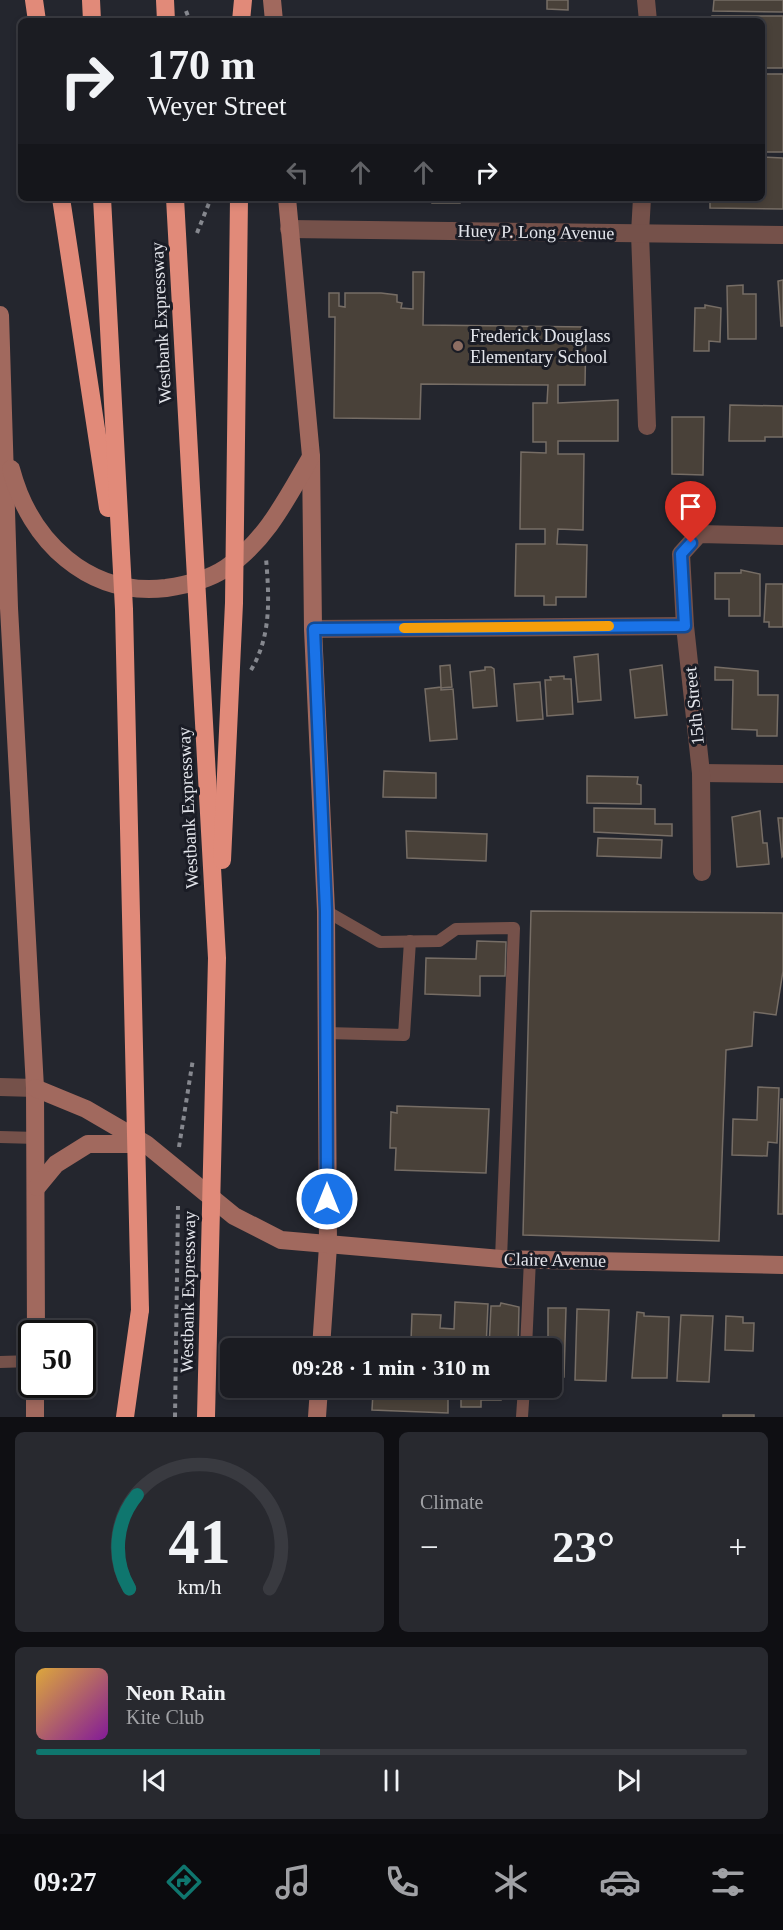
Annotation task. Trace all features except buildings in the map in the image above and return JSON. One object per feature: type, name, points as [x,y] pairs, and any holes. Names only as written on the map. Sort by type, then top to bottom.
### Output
[{"type":"highway","points":[[34,0],[37,18]]},
{"type":"highway","points":[[91,0],[92,18]]},
{"type":"highway","points":[[165,0],[166,18]]},
{"type":"highway","points":[[241,18],[243,0]]},
{"type":"highway","points":[[61,201],[124,609]]},
{"type":"highway","points":[[102,201],[124,609],[140,1310],[137,1417]]},
{"type":"highway","name":"Westbank Expressway","points":[[175,201],[217,958],[206,1417]]},
{"type":"highway","points":[[217,958],[235,593],[239,201]]},
{"type":"highway","points":[[125,1417],[140,1310]]},
{"type":"main road","points":[[272,0],[274,18]]},
{"type":"main road","points":[[287,201],[312,456],[314,629],[326,911],[328,1246],[322,1338]]},
{"type":"main road","points":[[0,315],[4,441],[5,608],[37,1138],[36,1320]]},
{"type":"main road","points":[[4,441],[22,501],[33,522],[46,537],[77,568],[93,578],[132,588],[157,589],[193,583],[226,568],[258,541],[272,524],[312,456]]},
{"type":"main road","name":"Claire Avenue","points":[[35,1088],[86,1109],[146,1144],[234,1216],[281,1240],[328,1246],[501,1259],[783,1265]]},
{"type":"main road","points":[[37,1187],[56,1164],[88,1144],[146,1144]]},
{"type":"main road","points":[[35,1398],[35,1417]]},
{"type":"main road","points":[[317,1417],[318,1398]]},
{"type":"street","points":[[646,0],[648,18]]},
{"type":"street","points":[[642,201],[640,233],[647,426]]},
{"type":"street","name":"Huey P. Long Avenue","points":[[289,229],[783,235]]},
{"type":"street","name":"15th Street","points":[[702,872],[701,773],[685,626],[681,554],[699,534],[783,536]]},
{"type":"street","points":[[314,629],[685,626]]},
{"type":"street","points":[[701,773],[783,774]]},
{"type":"street","points":[[0,1087],[35,1088]]},
{"type":"lane","points":[[326,911],[380,942],[439,940],[456,929],[514,928],[501,1259]]},
{"type":"lane","points":[[326,1033],[404,1035],[410,941]]},
{"type":"lane","points":[[0,1137],[37,1138]]},
{"type":"lane","points":[[526,1338],[530,1259]]},
{"type":"lane","points":[[0,1362],[18,1361]]},
{"type":"lane","points":[[522,1417],[523,1398]]},
{"type":"path","points":[[175,1417],[178,1206]]},
{"type":"slow traffic","points":[[404,628],[609,626]]},
{"type":"place","name":"Frederick Douglass Elementary School","points":[[458,346]]},
{"type":"route","points":[[327,1199],[326,911],[314,629],[685,626],[681,554],[691,543]]}]
